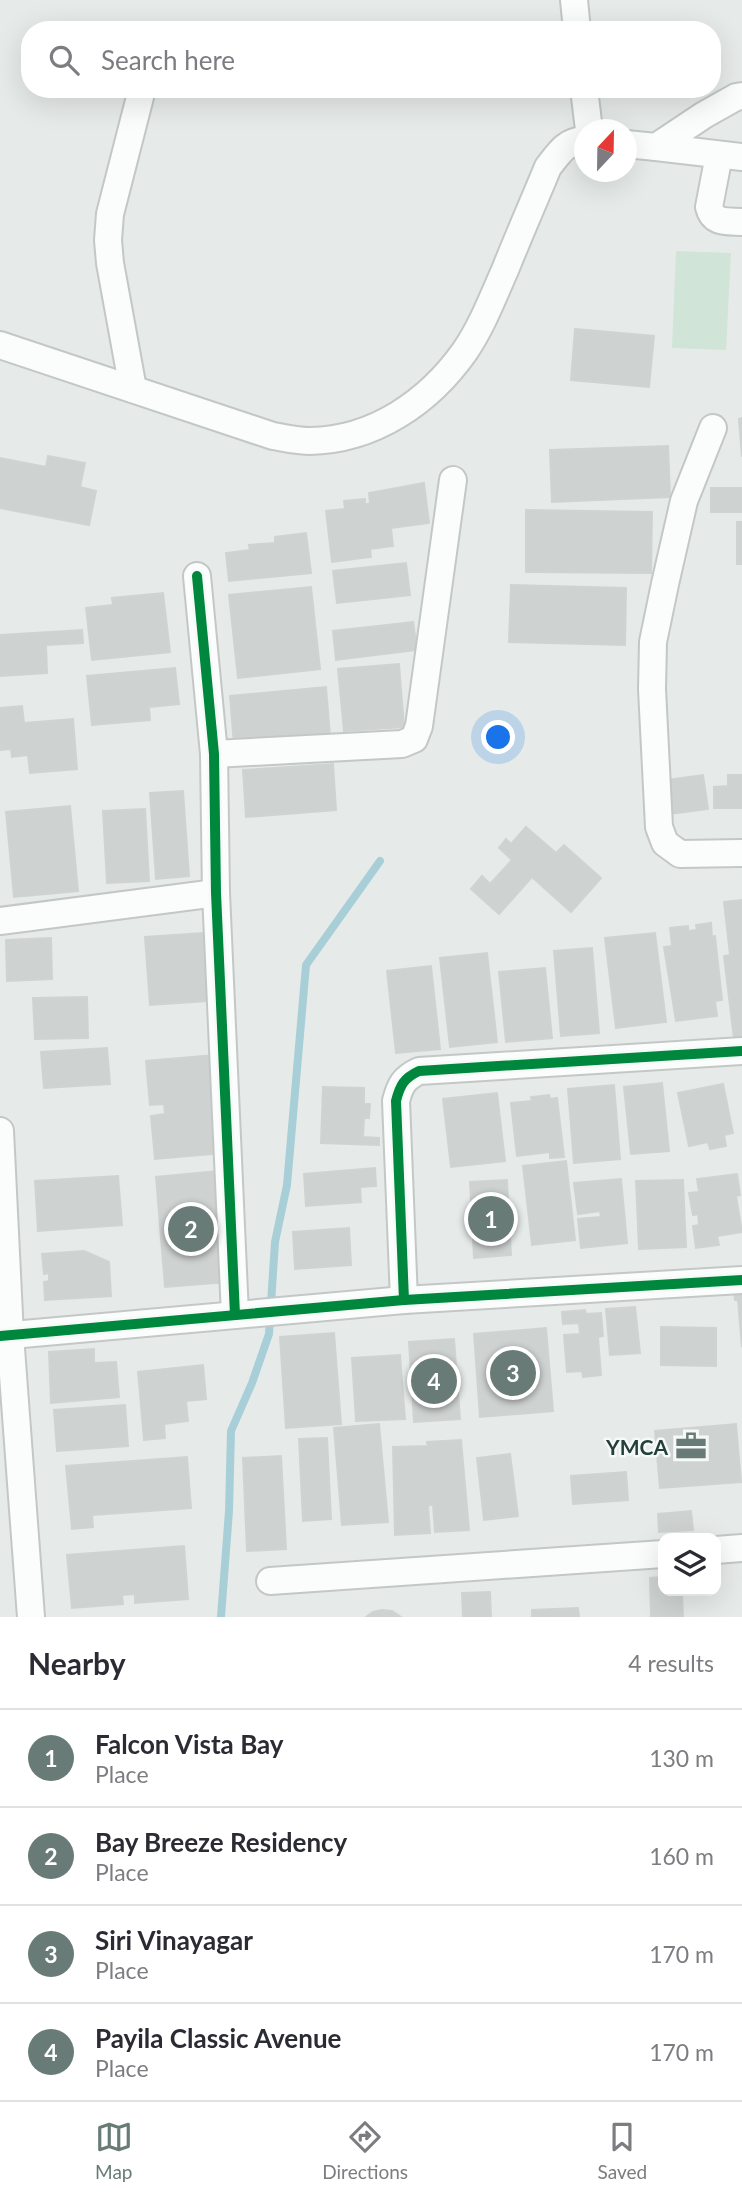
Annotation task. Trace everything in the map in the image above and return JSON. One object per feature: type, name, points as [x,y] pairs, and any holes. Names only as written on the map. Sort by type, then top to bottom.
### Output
[{"type":"street","points":[[574,0],[576,21]]},
{"type":"street","points":[[656,148],[704,114],[742,96]]},
{"type":"street","points":[[133,388],[108,240],[110,214],[140,98]]},
{"type":"street","points":[[585,98],[588,119]]},
{"type":"street","points":[[0,345],[273,436],[309,441],[344,437],[377,427],[409,410],[440,382],[466,350],[487,311],[548,167],[562,149],[574,141]]},
{"type":"street","points":[[637,145],[731,156],[709,207],[711,215],[719,221],[742,222]]},
{"type":"street","points":[[713,428],[684,501],[653,642],[652,689],[659,827],[665,843],[680,854],[742,853]]},
{"type":"street","points":[[215,754],[402,744],[414,739],[419,726],[453,480]]},
{"type":"street","points":[[197,576],[215,754],[216,893],[256,1314]]},
{"type":"street","points":[[0,921],[216,893]]},
{"type":"street","points":[[404,1300],[396,1101],[399,1088],[407,1077],[419,1071],[742,1051]]},
{"type":"street","points":[[0,1131],[5,1336],[31,1617]]},
{"type":"street","points":[[5,1336],[404,1300],[742,1280]]},
{"type":"street","points":[[721,1550],[742,1548]]},
{"type":"street","points":[[270,1581],[658,1554]]},
{"type":"green space","points":[[676,251],[731,253],[726,350],[672,348]]},
{"type":"building","points":[[575,329],[654,336],[649,387],[571,380]]},
{"type":"building","points":[[742,418],[742,457],[739,419]]},
{"type":"building","points":[[668,446],[670,497],[552,502],[550,450]]},
{"type":"building","points":[[48,456],[85,463],[80,487],[96,491],[89,525],[0,508],[0,458],[46,467]]},
{"type":"building","points":[[424,483],[429,523],[391,528],[393,546],[370,549],[371,557],[332,562],[326,511],[345,509],[344,501],[365,499],[365,504],[370,504],[369,493]]},
{"type":"building","points":[[711,488],[742,488],[742,512],[711,512]]},
{"type":"building","points":[[526,510],[652,512],[651,573],[526,572]]},
{"type":"building","points":[[737,522],[742,522],[742,564],[737,564]]},
{"type":"building","points":[[306,533],[311,573],[229,581],[226,553],[250,550],[249,545],[275,543],[275,537]]},
{"type":"building","points":[[406,563],[410,595],[337,603],[333,571]]},
{"type":"building","points":[[511,585],[626,588],[625,645],[509,642]]},
{"type":"building","points":[[311,587],[320,669],[238,678],[229,595]]},
{"type":"building","points":[[163,593],[170,652],[92,660],[86,608],[113,605],[112,598]]},
{"type":"building","points":[[413,622],[417,650],[336,660],[333,631]]},
{"type":"building","points":[[82,630],[83,643],[46,645],[47,673],[0,676],[0,635]]},
{"type":"building","points":[[399,664],[404,727],[344,731],[338,669]]},
{"type":"building","points":[[175,668],[179,704],[149,707],[150,720],[92,725],[87,676]]},
{"type":"building","points":[[326,687],[330,736],[234,745],[230,696]]},
{"type":"building","points":[[22,706],[24,723],[73,719],[77,769],[30,773],[28,755],[12,757],[11,749],[0,750],[0,708]]},
{"type":"building","points":[[333,764],[336,810],[246,817],[243,770]]},
{"type":"building","points":[[703,775],[708,809],[671,814],[666,780]]},
{"type":"building","points":[[728,775],[742,775],[742,808],[714,808],[714,787],[728,786]]},
{"type":"building","points":[[183,791],[189,876],[156,879],[150,793]]},
{"type":"building","points":[[70,806],[78,891],[14,897],[6,812]]},
{"type":"building","points":[[145,809],[149,881],[107,883],[103,811]]},
{"type":"building","points":[[526,827],[556,853],[564,845],[601,878],[571,912],[532,877],[499,914],[471,889],[482,876],[490,884],[512,860],[499,848],[506,839],[511,844]]},
{"type":"building","points":[[742,900],[742,1038],[734,1039],[724,956],[730,955],[724,902]]},
{"type":"building","points":[[711,923],[712,937],[715,936],[722,1000],[715,1001],[717,1016],[676,1021],[664,947],[672,946],[670,928],[688,926],[688,931],[697,930],[696,925]]},
{"type":"building","points":[[203,933],[207,1001],[150,1005],[145,937]]},
{"type":"building","points":[[655,933],[666,1022],[616,1028],[605,938]]},
{"type":"building","points":[[51,938],[52,979],[7,981],[6,940]]},
{"type":"building","points":[[592,948],[599,1033],[561,1036],[554,951]]},
{"type":"building","points":[[487,953],[497,1042],[450,1047],[440,958]]},
{"type":"building","points":[[431,966],[440,1049],[396,1053],[387,971]]},
{"type":"building","points":[[545,968],[552,1038],[506,1042],[499,972]]},
{"type":"building","points":[[87,997],[88,1038],[35,1039],[33,998]]},
{"type":"building","points":[[107,1048],[110,1084],[44,1088],[41,1052]]},
{"type":"building","points":[[214,1055],[223,1153],[155,1159],[151,1116],[165,1114],[164,1104],[150,1105],[146,1061]]},
{"type":"building","points":[[662,1083],[669,1151],[631,1154],[624,1087]]},
{"type":"building","points":[[723,1084],[733,1133],[724,1135],[726,1146],[710,1149],[708,1142],[689,1146],[678,1093]]},
{"type":"building","points":[[614,1085],[620,1159],[574,1163],[568,1089]]},
{"type":"building","points":[[323,1087],[364,1088],[364,1104],[370,1104],[369,1118],[364,1118],[363,1137],[379,1138],[379,1145],[321,1143]]},
{"type":"building","points":[[497,1093],[505,1161],[451,1167],[443,1099]]},
{"type":"building","points":[[549,1095],[550,1099],[557,1098],[564,1157],[550,1158],[550,1152],[517,1156],[511,1103],[532,1101],[531,1097]]},
{"type":"building","points":[[566,1161],[575,1240],[532,1245],[523,1166]]},
{"type":"building","points":[[375,1168],[376,1186],[360,1187],[361,1202],[306,1206],[304,1174]]},
{"type":"building","points":[[217,1171],[227,1282],[165,1287],[156,1177]]},
{"type":"building","points":[[737,1174],[740,1195],[736,1196],[742,1232],[717,1236],[719,1245],[696,1248],[693,1226],[699,1225],[698,1214],[693,1215],[689,1193],[699,1192],[697,1179]]},
{"type":"building","points":[[118,1176],[122,1225],[38,1231],[35,1181]]},
{"type":"building","points":[[621,1179],[627,1243],[581,1248],[578,1219],[601,1217],[600,1211],[578,1214],[574,1183]]},
{"type":"building","points":[[507,1180],[511,1255],[474,1258],[470,1182]]},
{"type":"building","points":[[683,1180],[686,1247],[639,1249],[636,1181]]},
{"type":"building","points":[[349,1228],[351,1265],[295,1269],[293,1232]]},
{"type":"building","points":[[84,1251],[109,1262],[111,1296],[45,1300],[44,1282],[49,1281],[49,1273],[44,1274],[42,1254]]},
{"type":"building","points":[[734,1291],[742,1291],[742,1347],[738,1300],[735,1300]]},
{"type":"building","points":[[635,1307],[640,1353],[610,1355],[606,1309]]},
{"type":"building","points":[[585,1310],[586,1314],[601,1313],[603,1336],[598,1337],[601,1375],[583,1377],[582,1371],[567,1372],[564,1335],[580,1334],[579,1323],[563,1324],[562,1312]]},
{"type":"building","points":[[661,1327],[716,1328],[716,1366],[661,1365]]},
{"type":"building","points":[[546,1328],[553,1411],[480,1417],[474,1334]]},
{"type":"building","points":[[334,1333],[341,1424],[286,1428],[280,1337]]},
{"type":"building","points":[[454,1339],[460,1419],[414,1422],[409,1342]]},
{"type":"building","points":[[94,1349],[94,1363],[116,1362],[119,1397],[51,1403],[49,1352]]},
{"type":"building","points":[[400,1355],[405,1419],[356,1421],[352,1358]]},
{"type":"building","points":[[203,1365],[206,1399],[186,1401],[188,1421],[164,1424],[165,1438],[144,1440],[138,1372]]},
{"type":"building","points":[[125,1405],[128,1446],[57,1451],[54,1410]]},
{"type":"building","points":[[379,1424],[388,1522],[342,1525],[334,1428]]},
{"type":"building","points":[[736,1424],[741,1482],[660,1488],[655,1431]]},
{"type":"building","points":[[327,1438],[331,1519],[303,1521],[299,1439]]},
{"type":"building","points":[[461,1440],[469,1530],[435,1532],[433,1505],[428,1505],[430,1533],[395,1535],[393,1447],[428,1446],[427,1442]]},
{"type":"building","points":[[510,1454],[518,1516],[484,1520],[477,1458]]},
{"type":"building","points":[[281,1456],[286,1549],[247,1551],[243,1458]]},
{"type":"building","points":[[187,1457],[191,1508],[92,1515],[93,1527],[72,1529],[66,1466]]},
{"type":"building","points":[[626,1472],[628,1500],[573,1504],[571,1476]]},
{"type":"building","points":[[691,1511],[693,1530],[659,1532],[658,1514]]},
{"type":"building","points":[[184,1546],[188,1599],[135,1603],[135,1594],[122,1595],[123,1604],[72,1608],[67,1555]]},
{"type":"building","points":[[658,1577],[658,1596],[682,1596],[683,1617],[651,1617],[650,1578]]},
{"type":"building","points":[[490,1592],[491,1617],[463,1617],[462,1593]]},
{"type":"building","points":[[578,1608],[579,1617],[532,1617],[532,1610]]},
{"type":"building","points":[[382,1610],[392,1611],[401,1617],[366,1617]]},
{"type":"waterway","points":[[221,1617],[229,1511],[231,1431],[269,1334],[275,1242],[287,1185],[306,965],[380,861]]},
{"type":"cycle path","points":[[197,576],[214,754],[216,893],[235,1315]]},
{"type":"cycle path","points":[[404,1300],[396,1101],[401,1086],[410,1076],[419,1071],[742,1051]]},
{"type":"cycle path","points":[[0,1336],[404,1300],[742,1280]]},
{"type":"place","name":"Falcon Vista Bay","points":[[491,1219]]},
{"type":"place","name":"Bay Breeze Residency","points":[[191,1229]]},
{"type":"place","name":"Siri Vinayagar","points":[[513,1373]]},
{"type":"place","name":"Payila Classic Avenue","points":[[434,1381]]},
{"type":"place","name":"YMCA","points":[[691,1446]]}]
